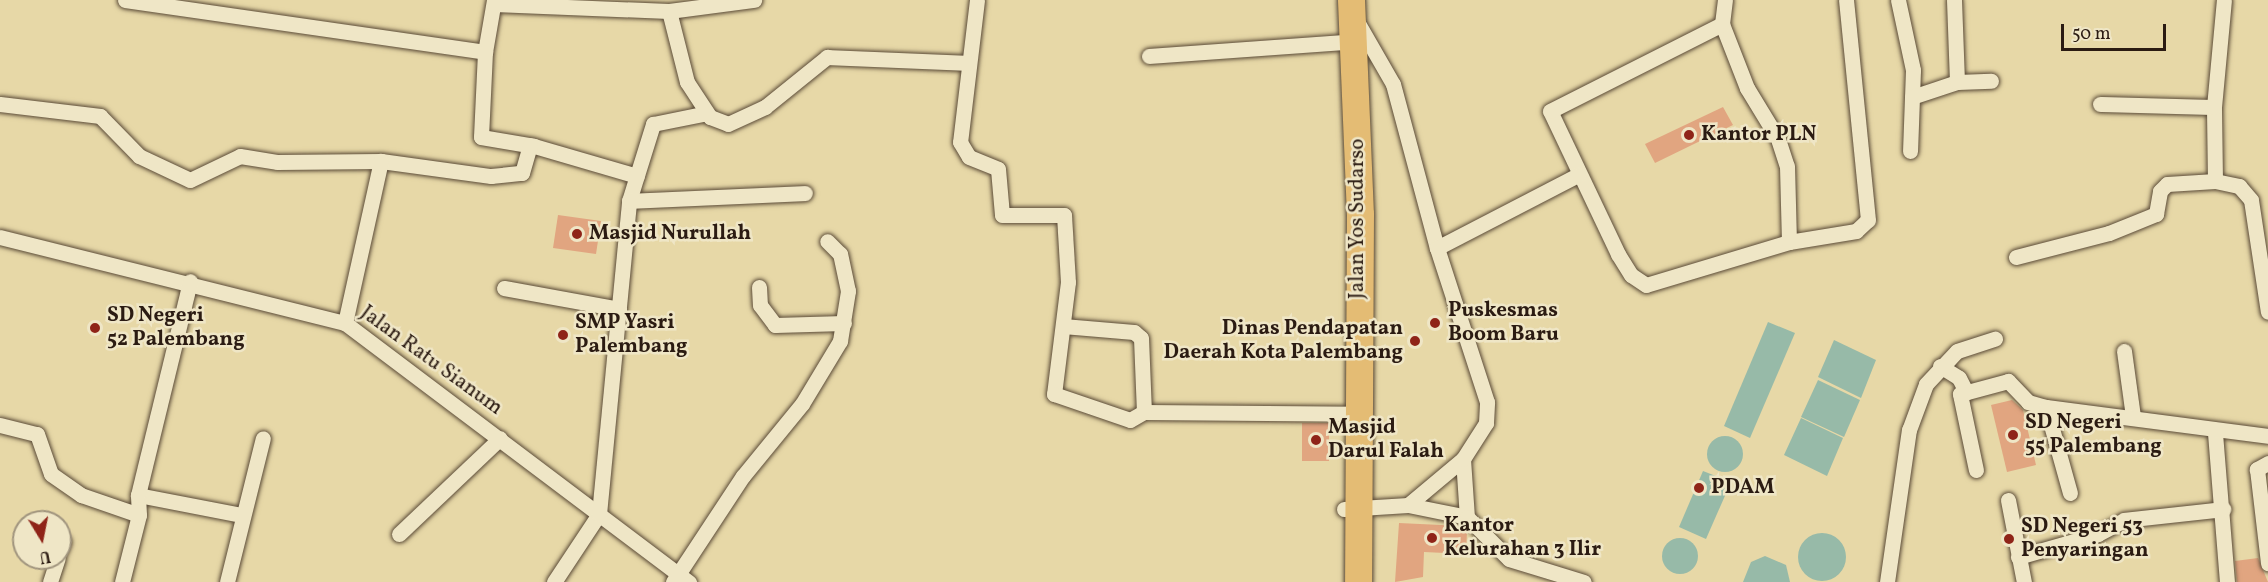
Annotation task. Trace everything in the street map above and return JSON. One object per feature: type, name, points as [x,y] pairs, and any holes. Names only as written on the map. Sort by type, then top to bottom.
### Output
[{"type":"highway","points":[[1348,5],[1343,42],[1351,508],[1358,582]]},
{"type":"highway","name":"Jalan Yos Sudarso","points":[[1348,5],[1360,214],[1351,413]]},
{"type":"highway","points":[[1343,582],[1351,508]]},
{"type":"street","points":[[125,0],[485,52]]},
{"type":"street","points":[[637,176],[530,146],[480,136],[485,52],[494,2],[669,11],[754,0]]},
{"type":"street","points":[[977,0],[960,142],[969,156],[998,169],[1001,213],[1064,215],[1068,267],[1054,394],[1130,420],[1144,412],[1351,413]]},
{"type":"street","points":[[1725,0],[1722,24],[1747,88],[1778,139],[1787,166],[1789,242]]},
{"type":"street","points":[[1722,24],[1550,111],[1578,175],[1625,267],[1646,285],[1789,242],[1856,231],[1868,220],[1846,0]]},
{"type":"street","points":[[1898,0],[1909,35],[1912,97],[1910,151]]},
{"type":"street","points":[[1954,0],[1957,82]]},
{"type":"street","points":[[2215,181],[2214,107],[2224,0]]},
{"type":"street","points":[[1348,5],[1393,84],[1437,248],[1487,402],[1486,423],[1463,459],[1408,505]]},
{"type":"street","points":[[669,11],[678,61],[707,113],[728,124],[746,116],[827,57],[969,63]]},
{"type":"street","points":[[1149,56],[1343,42]]},
{"type":"street","points":[[1912,97],[1957,82],[1991,81]]},
{"type":"street","points":[[0,104],[100,116],[139,156],[190,180],[236,156],[277,162],[381,161],[491,176],[522,173],[530,146]]},
{"type":"street","points":[[2100,104],[2214,107]]},
{"type":"street","points":[[554,582],[599,514],[629,201],[653,124],[707,113]]},
{"type":"street","points":[[345,323],[381,161]]},
{"type":"street","points":[[1437,248],[1578,175]]},
{"type":"street","points":[[2016,257],[2109,233],[2156,214],[2160,191],[2167,184],[2215,181],[2239,186],[2251,200],[2268,312]]},
{"type":"street","points":[[629,201],[805,193]]},
{"type":"street","name":"Jalan Ratu Sianum","points":[[0,237],[190,281],[345,323],[500,438],[680,579]]},
{"type":"street","points":[[680,579],[743,476],[822,374],[844,323],[848,296],[845,272],[837,245],[827,241]]},
{"type":"street","points":[[122,582],[139,515],[138,495],[190,281]]},
{"type":"street","points":[[759,287],[760,305],[775,325],[844,323]]},
{"type":"street","points":[[504,288],[619,309]]},
{"type":"street","points":[[1063,326],[1134,332],[1141,338],[1144,412]]},
{"type":"street","points":[[1887,582],[1909,430],[1926,384],[1940,366],[1957,351],[1995,339]]},
{"type":"street","points":[[2124,351],[2133,417]]},
{"type":"street","points":[[1940,366],[1959,378],[1966,392]]},
{"type":"street","points":[[1976,470],[1960,395],[2008,381],[2028,402],[2046,407],[2133,417],[2215,433],[2268,436]]},
{"type":"street","points":[[2046,407],[2070,493]]},
{"type":"street","points":[[0,425],[37,434],[51,474],[84,497],[139,515]]},
{"type":"street","points":[[2215,433],[2223,509],[2227,582]]},
{"type":"street","points":[[227,582],[262,438]]},
{"type":"street","points":[[399,534],[500,438]]},
{"type":"street","points":[[1463,459],[1467,517]]},
{"type":"street","points":[[2268,463],[2257,469],[2268,563]]},
{"type":"street","points":[[138,495],[242,515]]},
{"type":"street","points":[[2008,500],[2024,582]]},
{"type":"street","points":[[1351,508],[1408,505],[1467,517],[1509,559],[1584,582]]},
{"type":"street","points":[[2018,557],[2098,534],[2124,520],[2223,509]]},
{"type":"shaded area","points":[[1768,322],[1795,333],[1750,438],[1724,426]]},
{"type":"shaded area","points":[[1834,340],[1876,360],[1861,398],[1818,377]]},
{"type":"shaded area","points":[[1818,380],[1860,400],[1844,437],[1801,417]]},
{"type":"shaded area","points":[[1801,418],[1843,438],[1827,476],[1784,455]]},
{"type":"shaded area","points":[[1725,436],[1738,441],[1743,454],[1738,467],[1725,472],[1712,467],[1707,454],[1712,441]]},
{"type":"shaded area","points":[[1703,471],[1731,482],[1706,539],[1679,527]]},
{"type":"shaded area","points":[[1822,533],[1839,540],[1846,557],[1839,574],[1822,581],[1805,574],[1798,557],[1805,540]]},
{"type":"shaded area","points":[[1680,538],[1693,543],[1698,556],[1693,569],[1680,574],[1667,569],[1662,556],[1667,543]]},
{"type":"shaded area","points":[[1765,556],[1786,565],[1790,582],[1743,582],[1751,562]]},
{"type":"building","name":"Kantor PLN","points":[[1723,107],[1733,125],[1655,163],[1645,144]]},
{"type":"building","name":"Masjid Nurullah","points":[[558,215],[601,221],[596,254],[553,248]]},
{"type":"building","name":"SD Negeri 55 Palembang","points":[[2012,400],[2023,410],[2036,465],[2007,472],[1991,405]]},
{"type":"building","name":"Masjid Darul Falah","points":[[1302,423],[1329,423],[1329,461],[1302,461]]},
{"type":"building","name":"Kantor Kelurahan 3 Ilir","points":[[1399,523],[1462,526],[1467,531],[1466,554],[1424,552],[1423,577],[1395,582]]},
{"type":"building","points":[[2258,558],[2268,582],[2237,582],[2235,561]]},
{"type":"place","name":"Kantor PLN","points":[[1689,135]]},
{"type":"place","name":"Masjid Nurullah","points":[[577,234]]},
{"type":"place","name":"Puskesmas Boom Baru","points":[[1435,323]]},
{"type":"place","name":"SD Negeri 52 Palembang","points":[[95,328]]},
{"type":"place","name":"SMP Yasri Palembang","points":[[563,335]]},
{"type":"place","name":"Dinas Pendapatan Daerah Kota Palembang","points":[[1415,341]]},
{"type":"place","name":"SD Negeri 55 Palembang","points":[[2013,435]]},
{"type":"place","name":"Masjid Darul Falah","points":[[1316,440]]},
{"type":"place","name":"PDAM","points":[[1699,488]]},
{"type":"place","name":"Kantor Kelurahan 3 Ilir","points":[[1432,538]]},
{"type":"place","name":"SD Negeri 53 Penyaringan","points":[[2009,539]]}]
